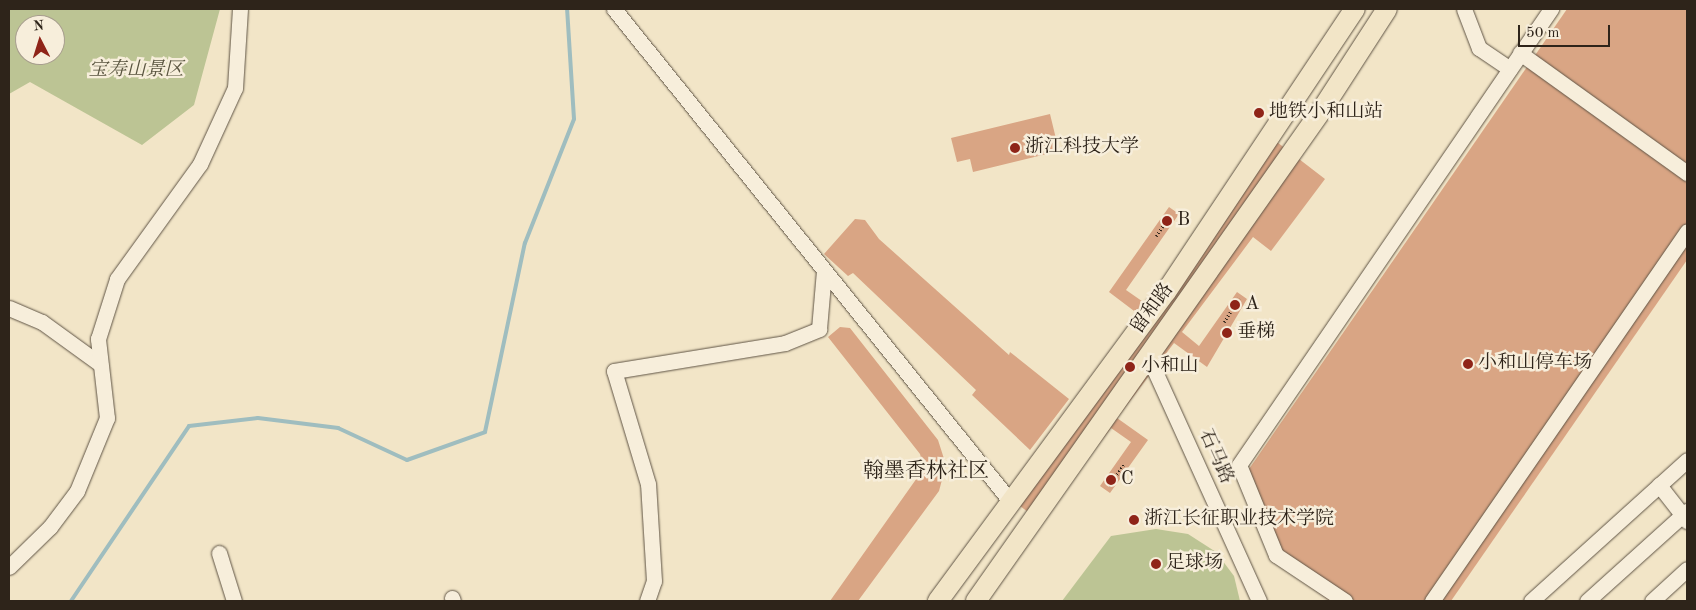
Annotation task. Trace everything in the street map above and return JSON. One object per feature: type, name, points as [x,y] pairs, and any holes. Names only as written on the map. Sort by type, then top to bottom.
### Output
[{"type":"main road","name":"留和路","points":[[938,601],[1166,292],[1355,9]]},
{"type":"main road","name":"留和路","points":[[976,601],[1321,111],[1387,9]]},
{"type":"street","points":[[9,568],[50,527],[77,491],[107,418],[98,339],[117,279],[200,164],[234,88],[240,9]]},
{"type":"street","points":[[614,9],[1011,502]]},
{"type":"street","points":[[1464,9],[1479,48],[1510,69]]},
{"type":"street","points":[[1346,601],[1276,555],[1239,465],[1551,9]]},
{"type":"street","points":[[1520,53],[1687,173]]},
{"type":"street","points":[[1432,601],[1687,232]]},
{"type":"street","points":[[647,601],[654,581],[648,484],[614,371],[785,343],[819,329],[824,270]]},
{"type":"street","points":[[9,308],[42,322],[100,364]]},
{"type":"street","name":"石马路","points":[[1148,356],[1259,601]]},
{"type":"street","points":[[1531,601],[1687,460]]},
{"type":"street","points":[[1587,601],[1686,516],[1659,485]]},
{"type":"street","points":[[219,553],[234,601]]},
{"type":"street","points":[[1652,601],[1687,569]]},
{"type":"path","points":[[1156,236],[1171,214]]},
{"type":"path","points":[[1224,322],[1239,298]]},
{"type":"path","points":[[1109,486],[1124,464]]},
{"type":"green space","name":"宝寿山景区","points":[[9,9],[220,9],[194,105],[142,145],[30,82],[9,94]]},
{"type":"green space","name":"足球场","points":[[1156,529],[1188,534],[1216,552],[1234,576],[1240,601],[1062,601],[1111,536]]},
{"type":"building","name":"小和山停车场","points":[[1567,9],[1687,9],[1687,260],[1451,601],[1330,601],[1289,570],[1249,469]]},
{"type":"building","points":[[1050,114],[1059,151],[973,172],[970,159],[957,162],[951,138]]},
{"type":"building","name":"小和山","points":[[1273,139],[1325,179],[1271,251],[1253,237],[1182,332],[1199,346],[1237,292],[1247,299],[1207,367],[1174,343],[1117,418],[1148,440],[1110,493],[1100,486],[1131,442],[1111,428],[1040,521],[1008,497],[1142,317],[1109,292],[1169,207],[1179,214],[1126,290],[1149,306]]},
{"type":"building","points":[[855,219],[865,220],[879,239],[1009,355],[1010,352],[1069,399],[1030,450],[972,395],[976,390],[853,273],[848,276],[824,254]]},
{"type":"building","points":[[840,327],[850,328],[938,440],[946,465],[939,491],[858,601],[830,601],[924,468],[920,454],[828,337]]},
{"type":"waterway","points":[[71,601],[189,426],[258,418],[338,428],[407,460],[485,432],[525,243],[574,119],[567,9]]},
{"type":"place","name":"地铁小和山站","points":[[1259,113]]},
{"type":"place","name":"浙江科技大学","points":[[1015,148]]},
{"type":"place","name":"B","points":[[1167,221]]},
{"type":"place","name":"A","points":[[1235,305]]},
{"type":"place","name":"垂梯","points":[[1227,333]]},
{"type":"place","name":"小和山停车场","points":[[1468,364]]},
{"type":"place","name":"小和山","points":[[1130,367]]},
{"type":"place","name":"C","points":[[1111,480]]},
{"type":"place","name":"浙江长征职业技术学院","points":[[1134,520]]},
{"type":"place","name":"足球场","points":[[1156,564]]},
{"type":"district","name":"翰墨香林社区","points":[[926,472]]}]
